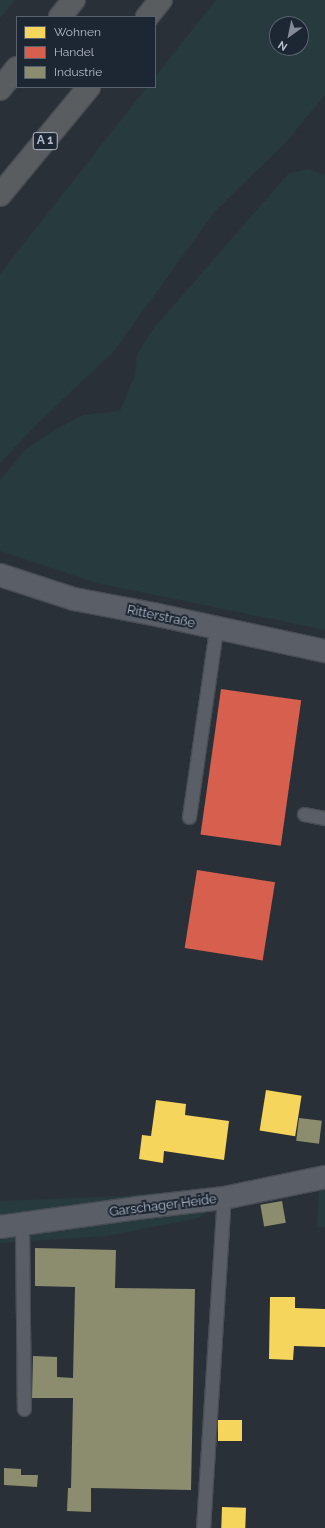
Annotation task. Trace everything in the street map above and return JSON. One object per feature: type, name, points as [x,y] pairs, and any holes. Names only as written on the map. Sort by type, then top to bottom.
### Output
[{"type":"highway","points":[[61,16],[74,0]]},
{"type":"highway","points":[[148,16],[161,0]]},
{"type":"highway","points":[[0,89],[16,69]]},
{"type":"highway","name":"A 1","points":[[0,195],[88,88]]},
{"type":"street","name":"Ritterstraße","points":[[0,575],[74,599],[158,615],[216,629],[325,651]]},
{"type":"street","name":"Garschager Heide","points":[[0,1227],[22,1226],[137,1208],[224,1198],[325,1177]]},
{"type":"lane","points":[[189,817],[216,629]]},
{"type":"lane","points":[[304,814],[325,818]]},
{"type":"lane","points":[[203,1528],[224,1198]]},
{"type":"lane","points":[[22,1226],[24,1409]]},
{"type":"green space","points":[[0,0],[15,0],[0,18]]},
{"type":"green space","points":[[216,0],[325,0],[325,95],[286,142],[215,211],[114,351],[34,427],[0,464],[0,274],[146,88],[156,88],[156,76]]},
{"type":"green space","points":[[308,169],[325,175],[325,630],[97,583],[0,551],[0,480],[26,449],[56,429],[83,415],[120,411],[135,375],[137,354],[153,329],[289,173]]},
{"type":"green space","points":[[325,1183],[325,1227],[317,1227],[319,1190]]},
{"type":"green space","points":[[177,1191],[216,1205],[199,1218],[107,1236],[0,1243],[0,1201],[122,1196]]},
{"type":"building: Wohnen","points":[[266,1090],[302,1096],[295,1136],[260,1130]]},
{"type":"building: Wohnen","points":[[156,1100],[186,1104],[185,1115],[229,1121],[224,1160],[164,1151],[163,1163],[139,1159],[142,1135],[151,1136]]},
{"type":"building: Wohnen","points":[[270,1297],[295,1297],[295,1308],[325,1309],[325,1347],[294,1346],[293,1360],[269,1359]]},
{"type":"building: Wohnen","points":[[218,1420],[242,1420],[242,1441],[218,1441]]},
{"type":"building: Wohnen","points":[[222,1507],[246,1508],[245,1528],[221,1528]]},
{"type":"building: Handel","points":[[221,689],[301,700],[281,846],[201,835]]},
{"type":"building: Handel","points":[[197,870],[275,882],[263,960],[185,948]]},
{"type":"building: Industrie","points":[[299,1118],[322,1121],[319,1144],[296,1141]]},
{"type":"building: Industrie","points":[[282,1201],[286,1223],[264,1226],[260,1205]]},
{"type":"building: Industrie","points":[[35,1248],[116,1250],[115,1288],[195,1289],[191,1490],[91,1488],[91,1512],[67,1511],[68,1488],[71,1488],[73,1398],[32,1398],[33,1356],[57,1357],[57,1377],[73,1378],[75,1287],[35,1286]]},
{"type":"building: Industrie","points":[[4,1468],[21,1469],[21,1475],[38,1475],[37,1487],[4,1485]]}]
